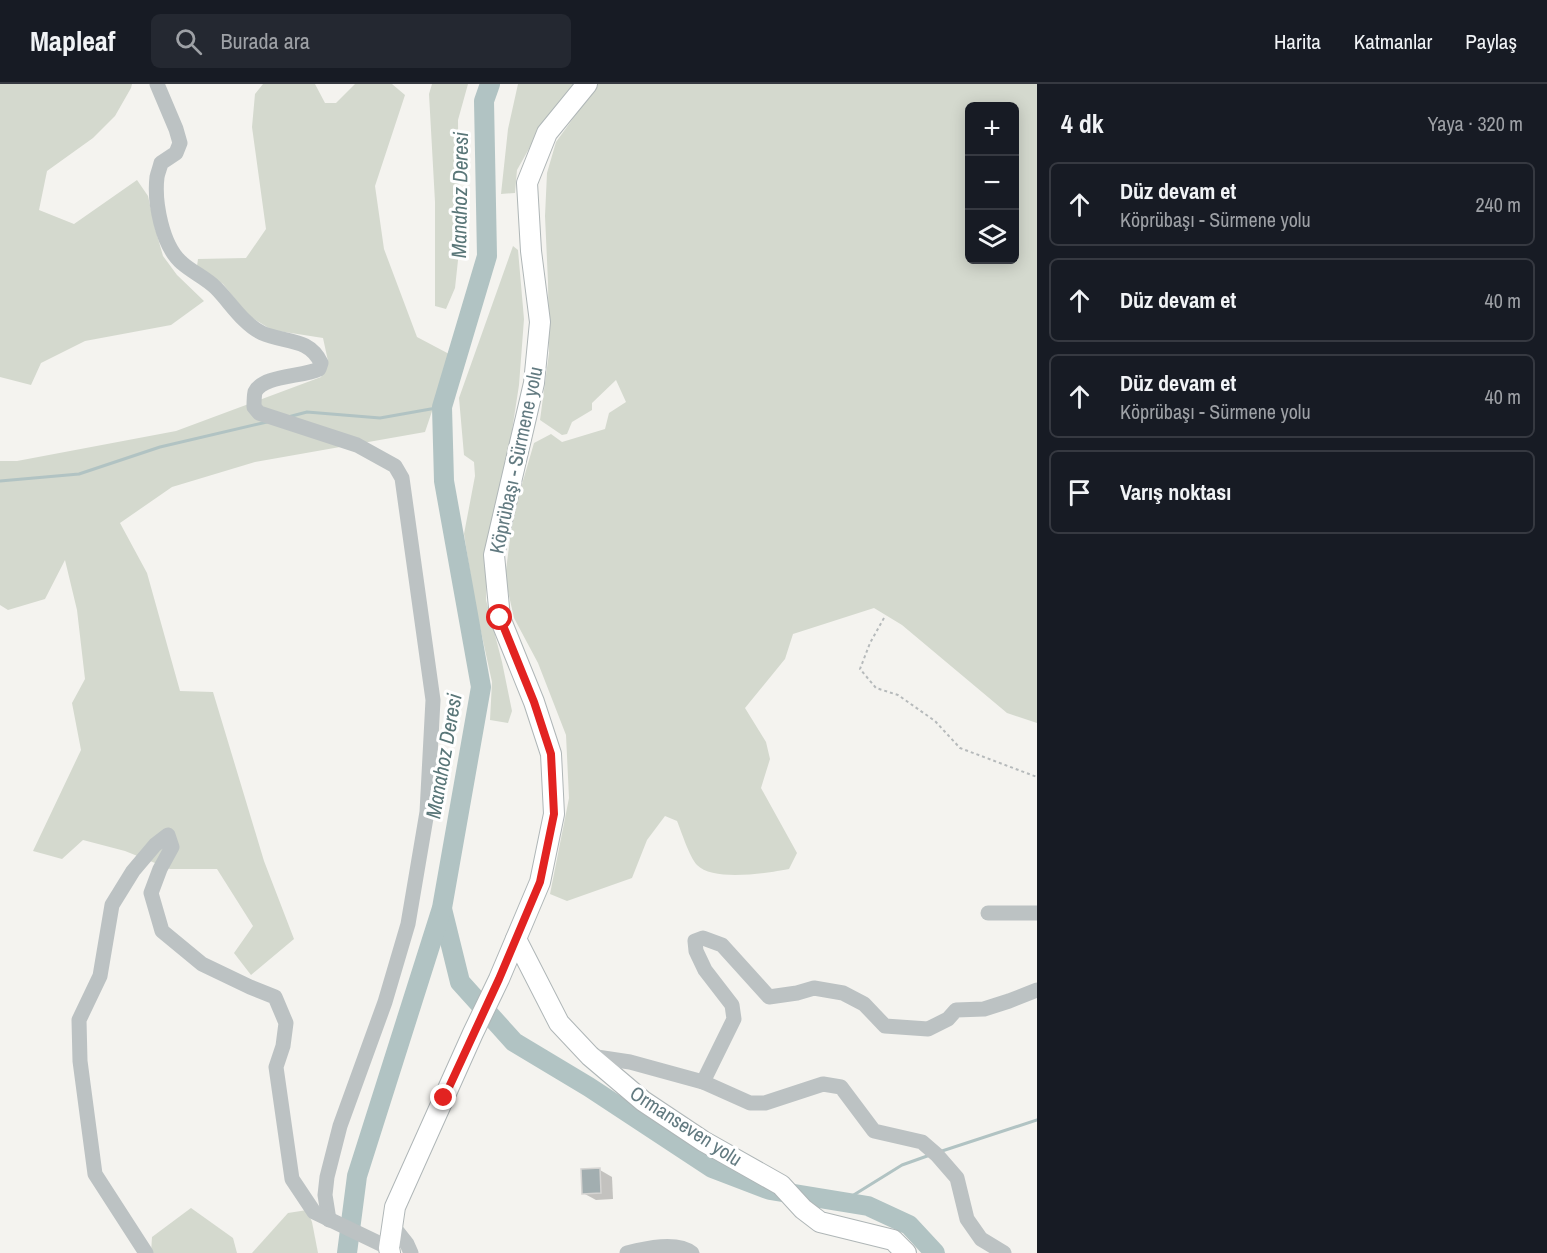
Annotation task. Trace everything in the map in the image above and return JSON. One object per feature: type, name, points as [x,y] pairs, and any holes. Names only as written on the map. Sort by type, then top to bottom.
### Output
[{"type":"main road","name":"Köprübaşı - Sürmene yolu","points":[[392,1225],[395,1207],[499,979],[540,882],[554,814],[551,754],[534,702],[500,618],[494,555],[534,383],[540,322],[531,251],[527,183],[547,133],[587,84]]},
{"type":"main road","name":"Ormanseven yolu","points":[[516,939],[560,1023],[590,1056],[643,1101],[703,1141],[781,1185],[803,1209],[820,1222],[892,1240],[906,1253]]},
{"type":"main road","points":[[390,1251],[392,1225]]},
{"type":"street","points":[[157,84],[180,143],[176,153],[161,164],[157,177],[158,209],[164,235],[170,248],[180,262],[214,286],[243,319],[260,332],[307,345],[321,363],[319,369],[311,373],[277,378],[258,389],[255,394],[254,407],[259,413],[357,445],[395,466],[402,478],[433,700],[427,812],[408,924],[386,1002],[340,1126],[327,1177],[325,1195],[329,1220]]},
{"type":"street","points":[[146,1253],[95,1174],[80,1061],[79,1020],[100,976],[112,905],[133,871],[155,844],[168,835],[172,847],[151,893],[162,931],[202,964],[275,997],[286,1023],[283,1046],[276,1067],[292,1179],[314,1212],[390,1251]]},
{"type":"street","points":[[988,913],[1037,913]]},
{"type":"street","points":[[703,1082],[734,1019],[732,1005],[705,970],[696,951],[695,941],[703,938],[722,945],[769,997],[814,988],[843,993],[864,1004],[885,1026],[928,1029],[948,1019],[956,1010],[984,1009],[1037,990]]},
{"type":"street","points":[[590,1056],[630,1062],[703,1082],[750,1103],[765,1103],[823,1084],[841,1088],[874,1131],[922,1142],[937,1155],[957,1178],[967,1218],[981,1239],[1004,1253]]},
{"type":"street","points":[[392,1225],[411,1253]]},
{"type":"street","points":[[627,1253],[644,1248],[683,1247],[692,1253]]},
{"type":"path","points":[[884,618],[870,643],[860,669],[876,688],[897,695],[935,721],[960,748],[1037,777]]},
{"type":"shaded area","points":[[0,84],[132,84],[115,116],[93,138],[47,171],[39,210],[74,224],[137,180],[148,196],[163,256],[177,275],[204,301],[171,325],[85,341],[41,363],[31,385],[0,377]]},
{"type":"shaded area","points":[[263,84],[315,84],[325,103],[336,103],[355,84],[392,84],[405,95],[375,186],[384,249],[417,337],[451,355],[425,432],[255,462],[172,487],[120,523],[147,573],[180,691],[213,692],[264,861],[294,939],[251,975],[234,953],[253,926],[217,869],[170,869],[125,851],[83,840],[62,859],[33,851],[81,750],[72,703],[85,679],[77,610],[65,560],[45,599],[8,610],[0,605],[0,461],[17,461],[176,431],[321,377],[328,361],[323,338],[272,330],[249,316],[223,284],[197,266],[198,259],[246,258],[266,229],[252,127],[255,94]]},
{"type":"shaded area","points":[[432,84],[468,84],[458,120],[459,251],[455,288],[446,309],[435,306],[435,202],[429,94]]},
{"type":"shaded area","points":[[518,84],[575,84],[539,131],[517,170],[515,193],[501,194],[508,129]]},
{"type":"shaded area","points":[[598,84],[1037,84],[1037,723],[1007,713],[902,625],[874,608],[793,634],[785,659],[745,708],[766,742],[770,759],[761,788],[797,853],[789,869],[741,875],[705,870],[697,865],[691,856],[677,821],[665,816],[647,840],[632,878],[567,901],[550,894],[569,798],[566,735],[538,663],[514,618],[505,578],[513,515],[534,443],[551,434],[562,442],[605,429],[609,413],[626,402],[616,380],[592,403],[592,410],[572,422],[567,434],[562,435],[540,420],[549,353],[545,216],[547,173],[556,142]]},
{"type":"shaded area","points":[[513,246],[518,250],[524,319],[519,385],[507,463],[487,555],[486,600],[512,711],[508,723],[490,720],[492,682],[475,604],[464,534],[475,476],[474,462],[464,455],[459,398]]},
{"type":"shaded area","points":[[191,1208],[233,1238],[237,1253],[151,1253],[152,1237]]},
{"type":"shaded area","points":[[307,1210],[312,1222],[318,1253],[252,1253],[288,1213]]},
{"type":"building","points":[[600,1168],[601,1193],[582,1194],[581,1169]]},
{"type":"waterway","name":"Manahoz Deresi","points":[[347,1253],[357,1176],[442,908],[481,687],[444,481],[442,407],[487,256],[484,101],[490,84]]},
{"type":"waterway","points":[[288,417],[307,412],[380,418],[442,407]]},
{"type":"waterway","points":[[0,481],[79,474],[160,447],[267,422]]},
{"type":"waterway","points":[[442,909],[460,982],[514,1042],[589,1087],[712,1168],[770,1190],[868,1206],[909,1225],[935,1253]]},
{"type":"waterway","points":[[942,1151],[1037,1120]]},
{"type":"waterway","points":[[852,1196],[902,1165],[930,1155]]},
{"type":"route","points":[[444,1098],[499,979],[540,882],[554,814],[551,754],[534,702],[500,618]]}]
